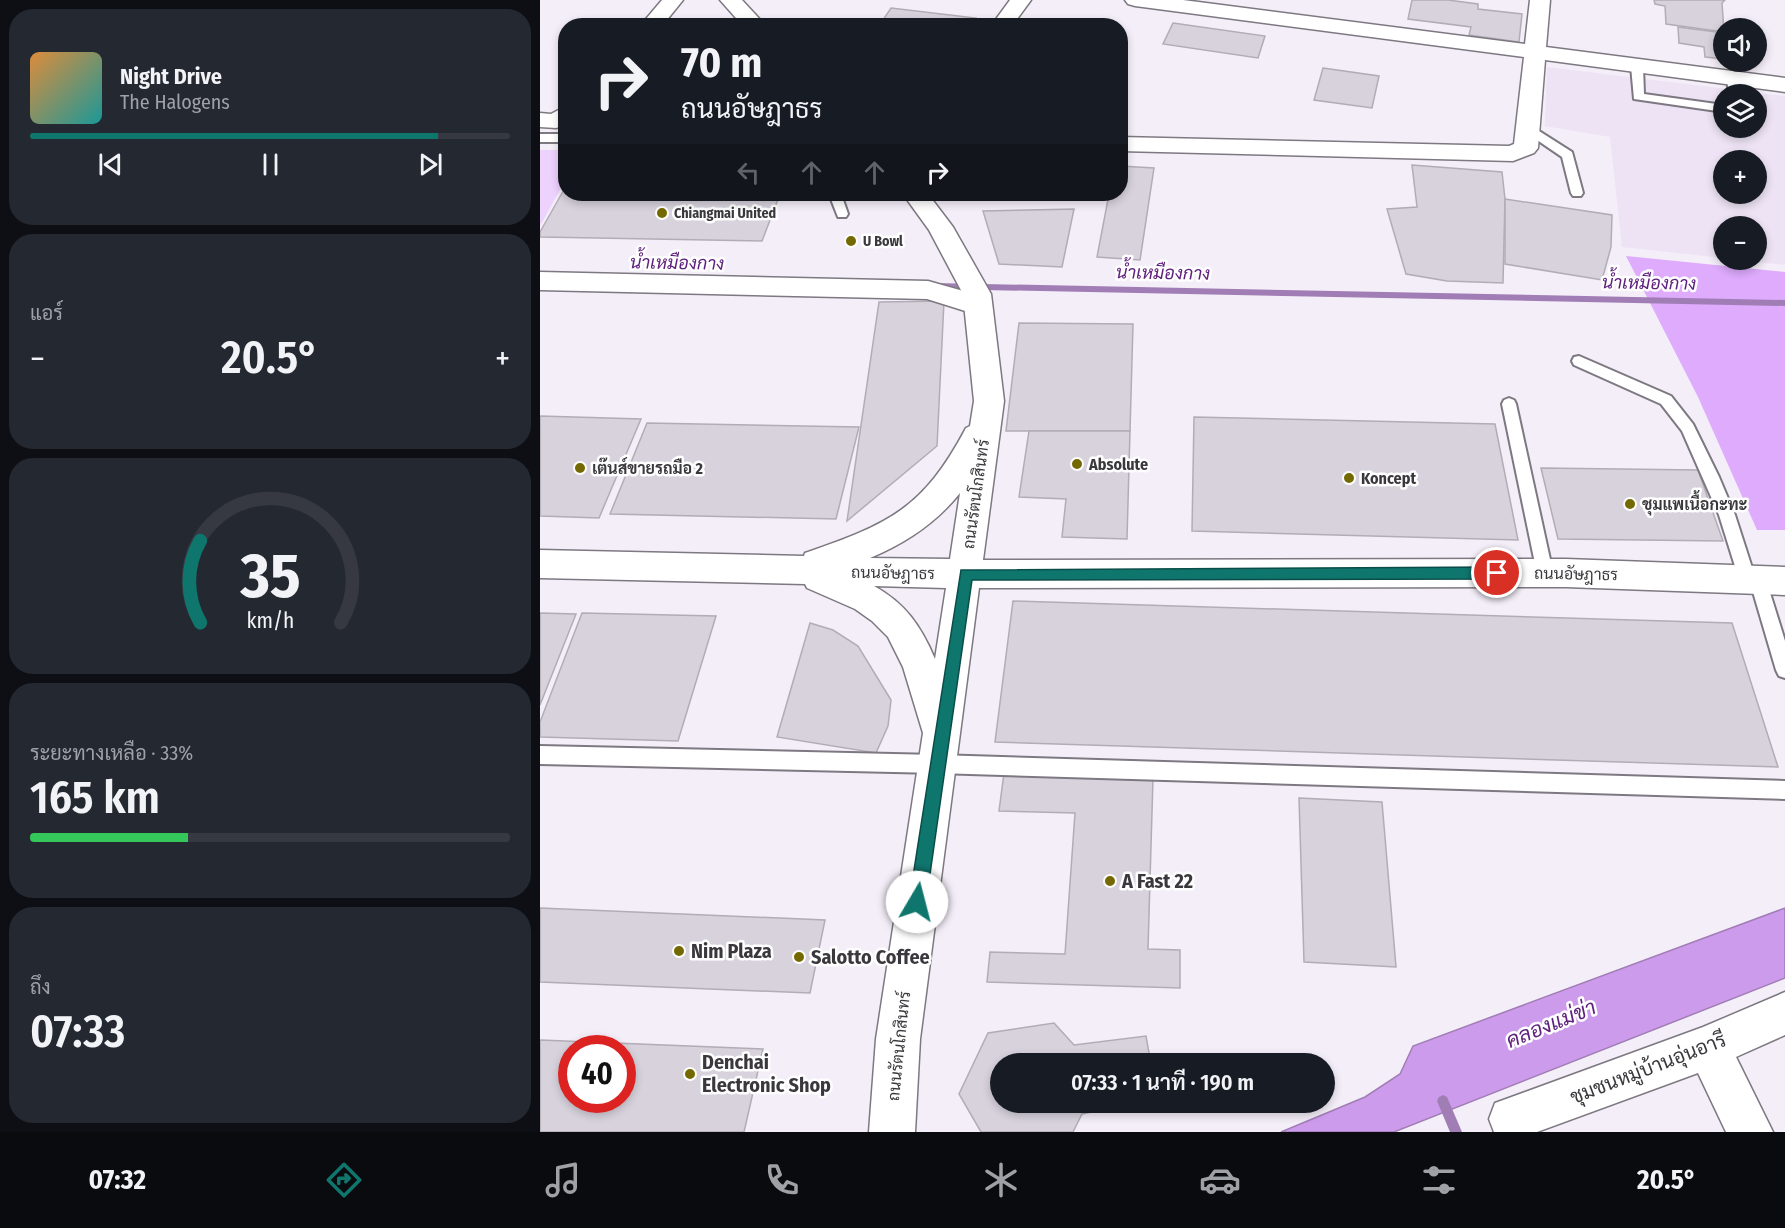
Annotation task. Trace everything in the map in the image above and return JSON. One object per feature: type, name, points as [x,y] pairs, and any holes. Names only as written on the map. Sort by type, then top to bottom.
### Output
[{"type":"street","points":[[657,18],[673,0]]},
{"type":"street","points":[[730,0],[748,18]]},
{"type":"street","points":[[1007,18],[1021,0]]},
{"type":"street","points":[[1135,0],[1636,66],[1724,84]]},
{"type":"street","points":[[1128,144],[1513,154],[1526,148],[1540,0]]},
{"type":"street","points":[[1767,85],[1785,85]]},
{"type":"street","points":[[540,120],[558,119]]},
{"type":"street","name":"ถนนรัตนโกสินทร์","points":[[892,1132],[898,1040],[989,401],[978,299],[944,233],[920,201]]},
{"type":"street","points":[[540,282],[928,290],[978,299]]},
{"type":"street","points":[[797,570],[856,550],[885,537],[935,503],[957,474],[987,412]]},
{"type":"street","name":"ถนนอัษฎาธร","points":[[540,564],[966,574],[1545,573],[1764,580]]},
{"type":"street","points":[[797,570],[854,592],[876,604],[892,617],[911,646],[928,687],[938,752]]},
{"type":"street","name":"ชุมชนหมู่บ้านอุ่นอารี","points":[[1511,1119],[1708,1047],[1785,1013]]},
{"type":"street","points":[[1708,1047],[1750,1132]]},
{"type":"lane","points":[[1636,66],[1638,97],[1713,107]]},
{"type":"lane","points":[[1528,128],[1568,155],[1577,193]]},
{"type":"lane","points":[[540,138],[558,138]]},
{"type":"lane","points":[[837,201],[842,214]]},
{"type":"lane","points":[[1579,361],[1666,400],[1688,428],[1727,515],[1764,580],[1785,670]]},
{"type":"lane","points":[[1509,404],[1545,573]]},
{"type":"lane","points":[[540,755],[816,764],[938,752],[1785,790]]},
{"type":"shaded area","points":[[1547,67],[1713,87],[1713,138],[1767,138],[1767,94],[1785,96],[1785,265],[1767,263],[1767,216],[1713,216],[1713,257],[1622,247],[1610,137],[1545,126]]},
{"type":"shaded area","points":[[540,150],[558,150],[558,194],[540,226]]},
{"type":"shaded area","points":[[1626,256],[1713,265],[1713,270],[1785,272],[1785,530],[1757,530],[1698,397]]},
{"type":"water","name":"คลองแม่ข่า","points":[[1785,908],[1785,978],[1394,1132],[1281,1132],[1327,1113],[1335,1113],[1335,1110],[1365,1097],[1400,1074],[1413,1046]]},
{"type":"building","points":[[1412,0],[1448,0],[1478,4],[1478,9],[1522,14],[1519,42],[1469,35],[1471,27],[1408,19]]},
{"type":"building","points":[[1654,0],[1725,0],[1722,3],[1723,18],[1713,18],[1713,30],[1666,24],[1665,6],[1655,4]]},
{"type":"building","points":[[891,8],[976,18],[884,18]]},
{"type":"building","points":[[1173,23],[1265,36],[1258,58],[1163,44]]},
{"type":"building","points":[[1678,27],[1713,32],[1713,58],[1705,57],[1704,47],[1679,43]]},
{"type":"building","points":[[1323,68],[1379,76],[1372,108],[1314,100]]},
{"type":"building","points":[[1412,165],[1502,172],[1505,199],[1503,283],[1447,281],[1406,274],[1387,209],[1417,207]]},
{"type":"building","points":[[1128,166],[1154,168],[1140,260],[1097,257],[1108,201],[1128,201]]},
{"type":"building","points":[[1505,199],[1612,215],[1611,247],[1602,280],[1505,264]]},
{"type":"building","name":"Chiangmai United","points":[[558,200],[777,201],[762,241],[540,237],[540,232]]},
{"type":"building","points":[[1074,209],[1062,267],[999,264],[983,211]]},
{"type":"building","points":[[944,301],[937,446],[847,521],[879,302]]},
{"type":"building","points":[[1019,323],[1133,324],[1130,431],[1006,431]]},
{"type":"building","name":"เต๊นส์ขายรถมือ 2","points":[[540,416],[641,419],[599,518],[540,516]]},
{"type":"building","name":"Koncept","points":[[1194,417],[1495,424],[1518,540],[1192,531]]},
{"type":"building","points":[[647,423],[859,427],[836,519],[610,514]]},
{"type":"building","name":"Absolute","points":[[1029,431],[1130,431],[1127,539],[1062,537],[1066,499],[1019,497]]},
{"type":"building","name":"ชุมแพเนื้อกะทะ","points":[[1541,468],[1698,470],[1723,541],[1558,539]]},
{"type":"building","points":[[1013,601],[1732,623],[1778,767],[995,742]]},
{"type":"building","points":[[540,613],[576,614],[540,705]]},
{"type":"building","points":[[582,613],[716,616],[678,741],[540,737],[540,722]]},
{"type":"building","points":[[810,623],[833,630],[858,646],[891,700],[888,726],[876,753],[777,737]]},
{"type":"building","name":"A Fast 22","points":[[1004,773],[1153,778],[1148,949],[1180,950],[1180,988],[987,982],[990,952],[1065,954],[1075,813],[999,811]]},
{"type":"building","points":[[1299,798],[1382,802],[1396,967],[1304,962]]},
{"type":"building","name":"Nim Plaza","points":[[540,908],[825,920],[810,993],[540,982]]},
{"type":"building","points":[[1054,1023],[1074,1045],[1146,1036],[1149,1053],[990,1053],[990,1113],[1087,1113],[1082,1114],[1073,1132],[981,1132],[959,1094],[988,1033]]},
{"type":"building","name":"Denchai Electronic Shop","points":[[540,1040],[558,1041],[558,1113],[636,1113],[636,1044],[763,1049],[744,1132],[540,1132]]},
{"type":"waterway","name":"น้ำเหมืองกาง","points":[[935,286],[1785,303]]},
{"type":"waterway","points":[[1443,1101],[1456,1132]]},
{"type":"place","name":"Chiangmai United","points":[[662,213]]},
{"type":"place","name":"U Bowl","points":[[851,241]]},
{"type":"place","name":"Absolute","points":[[1077,464]]},
{"type":"place","name":"เต๊นส์ขายรถมือ 2","points":[[580,468]]},
{"type":"place","name":"Koncept","points":[[1349,478]]},
{"type":"place","name":"ชุมแพเนื้อกะทะ","points":[[1630,504]]},
{"type":"place","name":"A Fast 22","points":[[1110,881]]},
{"type":"place","name":"Nim Plaza","points":[[679,951]]},
{"type":"place","name":"Salotto Coffee","points":[[799,957]]},
{"type":"place","name":"Denchai Electronic Shop","points":[[690,1074]]},
{"type":"route","points":[[917,902],[966,574],[1497,573]]}]
